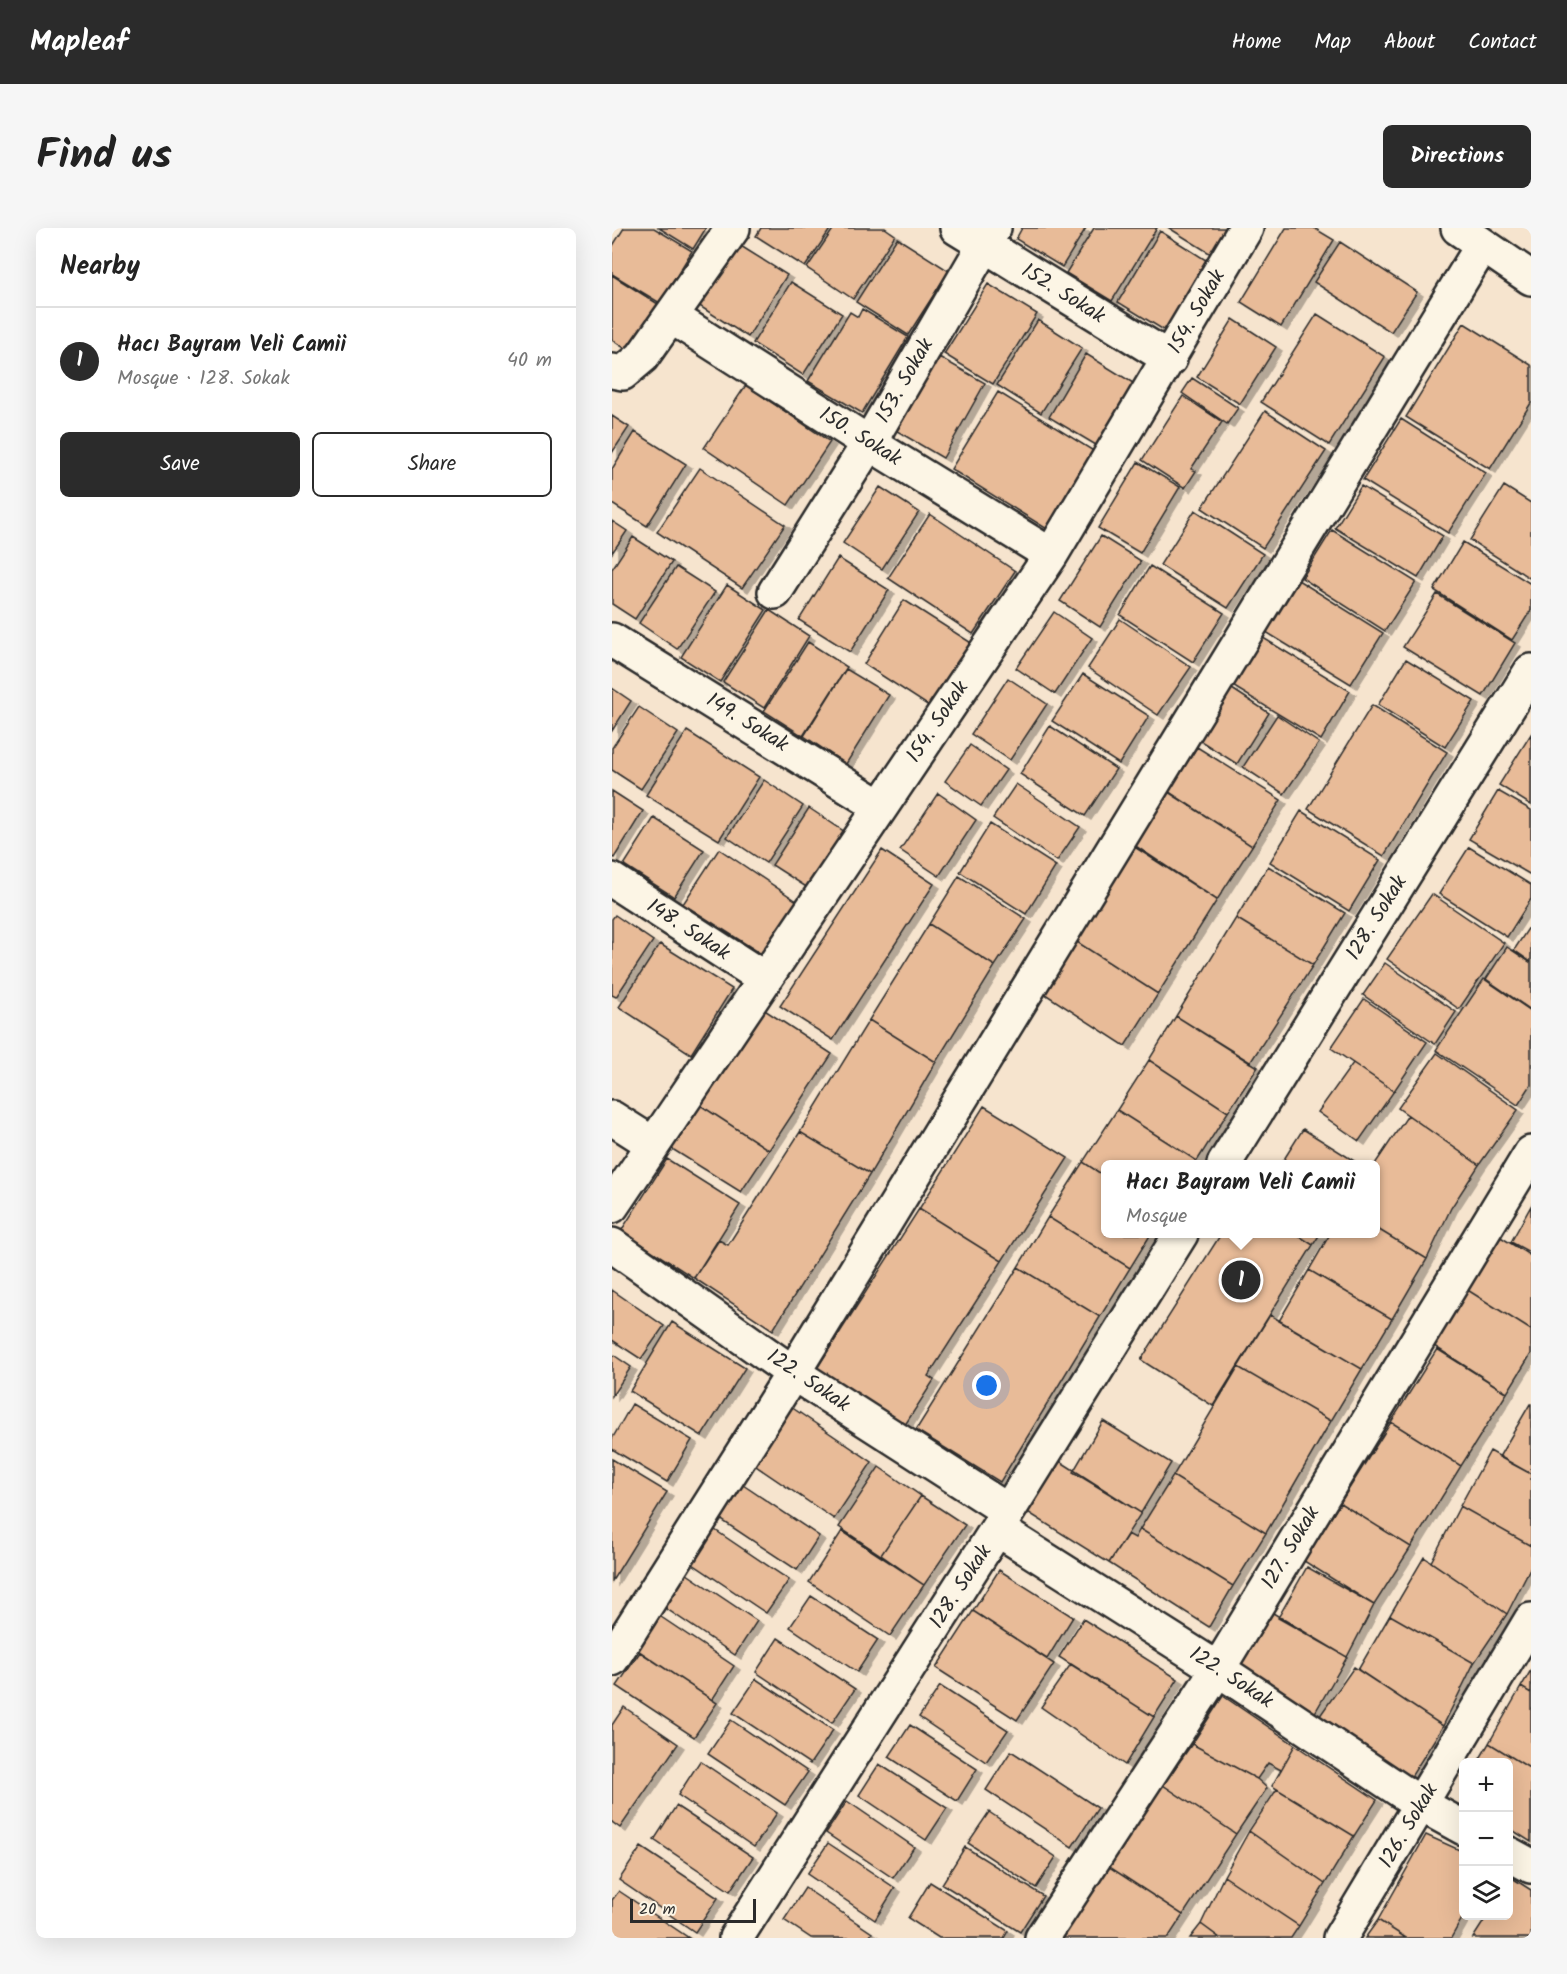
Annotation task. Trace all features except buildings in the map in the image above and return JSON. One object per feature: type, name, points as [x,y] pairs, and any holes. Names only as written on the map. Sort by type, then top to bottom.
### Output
[{"type":"street","points":[[612,371],[622,373],[642,357],[733,228]]},
{"type":"street","name":"152. Sokak","points":[[957,228],[989,236],[1170,359]]},
{"type":"street","name":"154. Sokak","points":[[612,1206],[1051,555],[1170,359],[1246,228]]},
{"type":"street","name":"153. Sokak","points":[[775,592],[869,443],[989,236]]},
{"type":"street","points":[[612,1659],[794,1373],[1470,237],[1531,278]]},
{"type":"street","name":"150. Sokak","points":[[672,317],[869,443],[1051,555]]},
{"type":"street","name":"149. Sokak","points":[[612,640],[881,807]]},
{"type":"street","name":"128. Sokak","points":[[1226,1160],[1531,671]]},
{"type":"street","name":"148. Sokak","points":[[612,880],[765,979]]},
{"type":"street","points":[[612,1118],[653,1144]]},
{"type":"street","name":"127. Sokak","points":[[1042,1938],[1218,1669],[1531,1153]]},
{"type":"street","name":"128. Sokak","points":[[736,1938],[1003,1520],[1178,1238]]},
{"type":"street","name":"122. Sokak","points":[[612,1245],[1218,1669],[1422,1805],[1459,1825]]},
{"type":"street","name":"126. Sokak","points":[[1340,1938],[1422,1805],[1531,1620]]},
{"type":"street","points":[[1513,1856],[1531,1866]]},
{"type":"place","name":"Hacı Bayram Veli Camii","points":[[1241,1280]]}]
